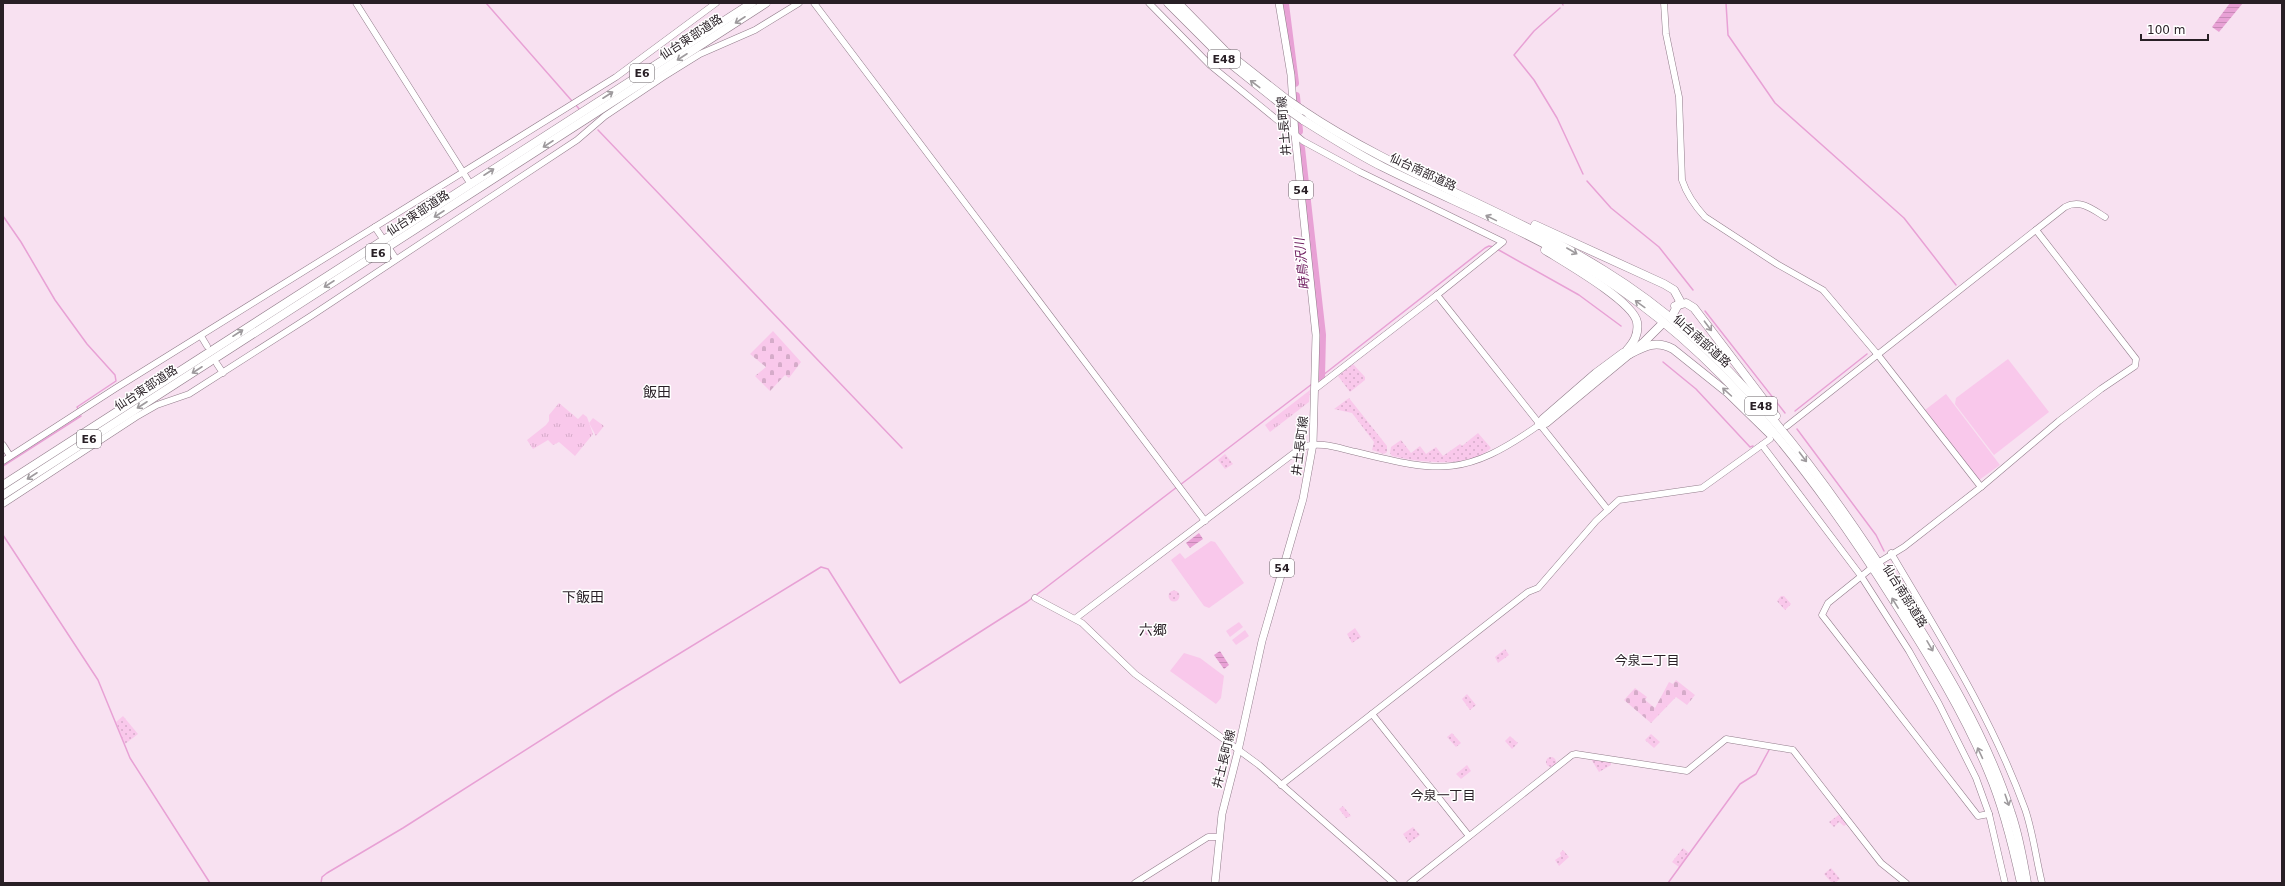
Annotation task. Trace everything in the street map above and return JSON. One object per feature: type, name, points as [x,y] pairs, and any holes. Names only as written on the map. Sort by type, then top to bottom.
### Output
[{"type":"highway","name":"仙台東部道路","points":[[3,485],[172,381],[578,120],[712,33],[752,3]]},
{"type":"highway","name":"仙台東部道路","points":[[712,33],[766,3]]},
{"type":"highway","name":"仙台南部道路","points":[[1168,3],[1221,56],[1246,78],[1286,103],[1302,110],[1354,144],[1418,177],[1462,196],[1556,242],[1607,271],[1675,322],[1735,378],[1791,441],[1882,570],[1916,623],[1969,714],[1995,768],[2012,814],[2027,883]]},
{"type":"highway","name":"仙台南部道路","points":[[1178,3],[1225,51],[1286,103],[1303,120],[1382,166],[1509,226],[1594,272],[1643,306],[1680,336],[1721,373],[1758,412],[1821,492],[1905,619],[1968,727],[1998,796],[2011,839],[2021,883]]},
{"type":"highway","points":[[1462,196],[1517,217],[1647,275],[1674,290],[1680,298],[1679,304],[1671,313]]},
{"type":"highway","points":[[1509,226],[1594,281],[1628,309],[1637,321],[1637,329],[1634,342],[1628,352]]},
{"type":"highway","points":[[1679,304],[1691,305],[1701,317],[1768,405],[1791,441]]},
{"type":"highway","points":[[1539,425],[1546,424],[1660,324]]},
{"type":"highway","points":[[1628,352],[1657,344],[1666,345],[1685,357],[1749,413],[1821,492]]},
{"type":"highway","name":"仙台東部道路","points":[[3,495],[172,381]]},
{"type":"main road","name":"井土長町線","points":[[1215,883],[1218,837],[1222,814],[1238,751],[1265,629],[1303,498],[1313,444],[1316,335],[1295,135],[1291,75],[1279,3]]},
{"type":"street","points":[[356,3],[468,180]]},
{"type":"street","points":[[3,461],[572,103],[616,77],[716,3]]},
{"type":"street","points":[[3,504],[136,417],[157,406],[189,394],[223,373],[577,140],[605,116],[663,77],[700,54],[755,30],[799,3]]},
{"type":"street","points":[[814,3],[1205,521]]},
{"type":"street","points":[[1149,3],[1210,65],[1295,135],[1360,172],[1503,242],[1437,295],[1315,387]]},
{"type":"street","points":[[1664,3],[1666,34],[1679,97],[1680,166],[1686,191],[1705,217],[1823,290],[1878,355],[1980,487]]},
{"type":"street","points":[[1787,426],[2071,204],[2085,205],[2105,217]]},
{"type":"street","points":[[375,227],[381,236]]},
{"type":"street","points":[[1881,561],[1891,553],[1898,552],[1980,487],[2059,421],[2135,366],[2136,362],[2036,230]]},
{"type":"street","points":[[390,250],[396,259]]},
{"type":"street","points":[[1437,295],[1608,510]]},
{"type":"street","points":[[201,336],[207,346]]},
{"type":"street","points":[[217,364],[223,373]]},
{"type":"street","points":[[1076,618],[1302,447],[1313,444],[1326,445],[1414,466],[1438,467],[1460,465],[1481,460],[1499,452],[1539,425]]},
{"type":"street","points":[[1281,785],[1528,592],[1538,588],[1608,510],[1619,500],[1702,488],[1770,439]]},
{"type":"street","points":[[3,445],[10,456]]},
{"type":"street","points":[[1762,445],[1861,576],[1909,650],[1953,730],[1976,778],[1989,814],[2005,883]]},
{"type":"street","points":[[1891,553],[1966,681],[2002,750],[2025,810],[2042,883]]},
{"type":"street","points":[[1869,570],[1828,602],[1822,615],[1978,816],[1989,814]]},
{"type":"street","points":[[1035,598],[1076,618],[1135,674],[1259,765],[1338,832],[1394,883]]},
{"type":"street","points":[[1372,714],[1469,836]]},
{"type":"street","points":[[1410,883],[1576,754],[1687,771],[1726,739],[1793,750],[1881,863],[1906,883]]},
{"type":"street","points":[[1135,883],[1208,837],[1218,837]]},
{"type":"green space","points":[[773,331],[801,362],[789,378],[785,375],[770,391],[755,376],[766,367],[750,354]]},
{"type":"green space","points":[[2008,359],[2049,412],[1994,455],[1955,404],[1956,398]]},
{"type":"green space","points":[[1353,364],[1365,377],[1365,380],[1350,392],[1338,376]]},
{"type":"green space","points":[[1310,390],[1309,402],[1270,432],[1265,425]]},
{"type":"green space","points":[[1946,394],[2000,465],[1979,480],[1925,410]]},
{"type":"green space","points":[[1349,398],[1387,446],[1387,452],[1384,454],[1372,450],[1374,442],[1352,413],[1334,409]]},
{"type":"green space","points":[[559,403],[578,419],[583,414],[587,417],[593,434],[575,456],[559,442],[553,445],[548,440],[533,449],[527,440],[546,425],[549,421],[549,415]]},
{"type":"green space","points":[[593,418],[604,426],[596,436],[589,423]]},
{"type":"green space","points":[[1478,433],[1491,448],[1481,455],[1470,459],[1429,462],[1392,456],[1390,453],[1391,447],[1401,440],[1411,453],[1420,446],[1426,454],[1436,447],[1443,456],[1460,444],[1462,446]]},
{"type":"green space","points":[[1225,454],[1233,464],[1225,469],[1218,460]]},
{"type":"green space","points":[[1211,541],[1215,542],[1244,583],[1209,608],[1204,606],[1171,560],[1180,553],[1185,559]]},
{"type":"green space","points":[[1172,591],[1176,591],[1178,592],[1178,600],[1172,601],[1169,598],[1169,594]]},
{"type":"green space","points":[[1781,596],[1784,596],[1791,604],[1785,610],[1777,601]]},
{"type":"green space","points":[[1239,622],[1243,627],[1230,637],[1226,631]]},
{"type":"green space","points":[[1149,626],[1154,631],[1149,636],[1144,631]]},
{"type":"green space","points":[[1355,628],[1361,637],[1352,643],[1347,634]]},
{"type":"green space","points":[[1245,630],[1249,636],[1236,645],[1232,640]]},
{"type":"green space","points":[[1505,649],[1509,655],[1498,663],[1495,657]]},
{"type":"green space","points":[[1184,653],[1200,658],[1224,676],[1221,698],[1216,704],[1170,671]]},
{"type":"green space","points":[[1676,680],[1695,695],[1687,705],[1676,697],[1651,723],[1624,700],[1635,688],[1647,697],[1645,700],[1655,708],[1669,682],[1673,684]]},
{"type":"green space","points":[[1467,694],[1476,705],[1470,710],[1462,699]]},
{"type":"green space","points":[[123,716],[138,734],[125,744],[116,722]]},
{"type":"green space","points":[[1452,733],[1461,743],[1456,747],[1447,737]]},
{"type":"green space","points":[[1651,734],[1660,742],[1654,748],[1645,740]]},
{"type":"green space","points":[[1510,736],[1518,743],[1512,749],[1505,741]]},
{"type":"green space","points":[[1549,757],[1553,757],[1556,762],[1553,767],[1549,767],[1546,764],[1546,760]]},
{"type":"green space","points":[[1591,759],[1611,762],[1611,765],[1599,772]]},
{"type":"green space","points":[[1467,765],[1471,771],[1461,779],[1456,774]]},
{"type":"green space","points":[[1343,806],[1351,816],[1346,818],[1339,809]]},
{"type":"green space","points":[[1840,814],[1847,824],[1844,826],[1839,822],[1834,827],[1829,822]]},
{"type":"green space","points":[[1413,827],[1420,835],[1409,843],[1403,834]]},
{"type":"green space","points":[[1683,848],[1690,854],[1679,867],[1672,862]]},
{"type":"green space","points":[[1563,850],[1569,857],[1559,866],[1555,860],[1561,856],[1560,853]]},
{"type":"green space","points":[[1831,868],[1840,879],[1835,883],[1832,883],[1824,874]]},
{"type":"shaded area","points":[[2230,3],[2243,3],[2219,32],[2212,27]]},
{"type":"shaded area","points":[[1199,533],[1203,539],[1190,548],[1186,543]]},
{"type":"shaded area","points":[[1220,651],[1229,665],[1224,669],[1214,655]]},
{"type":"waterway","points":[[486,3],[572,101]]},
{"type":"waterway","points":[[1726,3],[1728,35],[1775,103],[1904,218],[1956,285]]},
{"type":"waterway","name":"時鳥沢川","points":[[1285,4],[1295,83]]},
{"type":"waterway","points":[[1560,8],[1534,31],[1514,55],[1534,80],[1557,118],[1583,174]]},
{"type":"waterway","name":"時鳥沢川","points":[[1296,96],[1299,131]]},
{"type":"waterway","points":[[575,104],[580,110]]},
{"type":"waterway","points":[[598,130],[902,448]]},
{"type":"waterway","name":"時鳥沢川","points":[[1301,148],[1322,335],[1321,377]]},
{"type":"waterway","points":[[1587,181],[1611,208],[1659,247],[1693,290]]},
{"type":"waterway","points":[[3,216],[21,242],[55,300],[87,344],[115,375],[116,381],[77,407],[78,409]]},
{"type":"waterway","points":[[1318,379],[1485,248],[1489,246],[1494,247]]},
{"type":"waterway","points":[[1497,249],[1579,295],[1621,326]]},
{"type":"waterway","points":[[1705,311],[1785,413]]},
{"type":"waterway","points":[[1795,411],[1867,354]]},
{"type":"waterway","points":[[1663,362],[1696,389],[1750,447],[1753,446]]},
{"type":"waterway","points":[[1180,485],[1312,384]]},
{"type":"waterway","points":[[3,466],[81,416]]},
{"type":"waterway","points":[[1797,429],[1876,535],[1884,551]]},
{"type":"waterway","points":[[321,883],[322,877],[327,873],[403,828],[615,693],[821,567],[828,569],[900,683],[1027,602],[1177,487]]},
{"type":"waterway","points":[[3,535],[98,680],[130,758],[210,883]]},
{"type":"waterway","points":[[1668,883],[1740,784],[1756,774],[1769,750]]},
{"type":"district","name":"飯田","points":[[657,392]]},
{"type":"district","name":"下飯田","points":[[583,597]]},
{"type":"district","name":"六郷","points":[[1153,630]]},
{"type":"district","name":"今泉二丁目","points":[[1647,660]]},
{"type":"district","name":"今泉一丁目","points":[[1443,795]]}]
